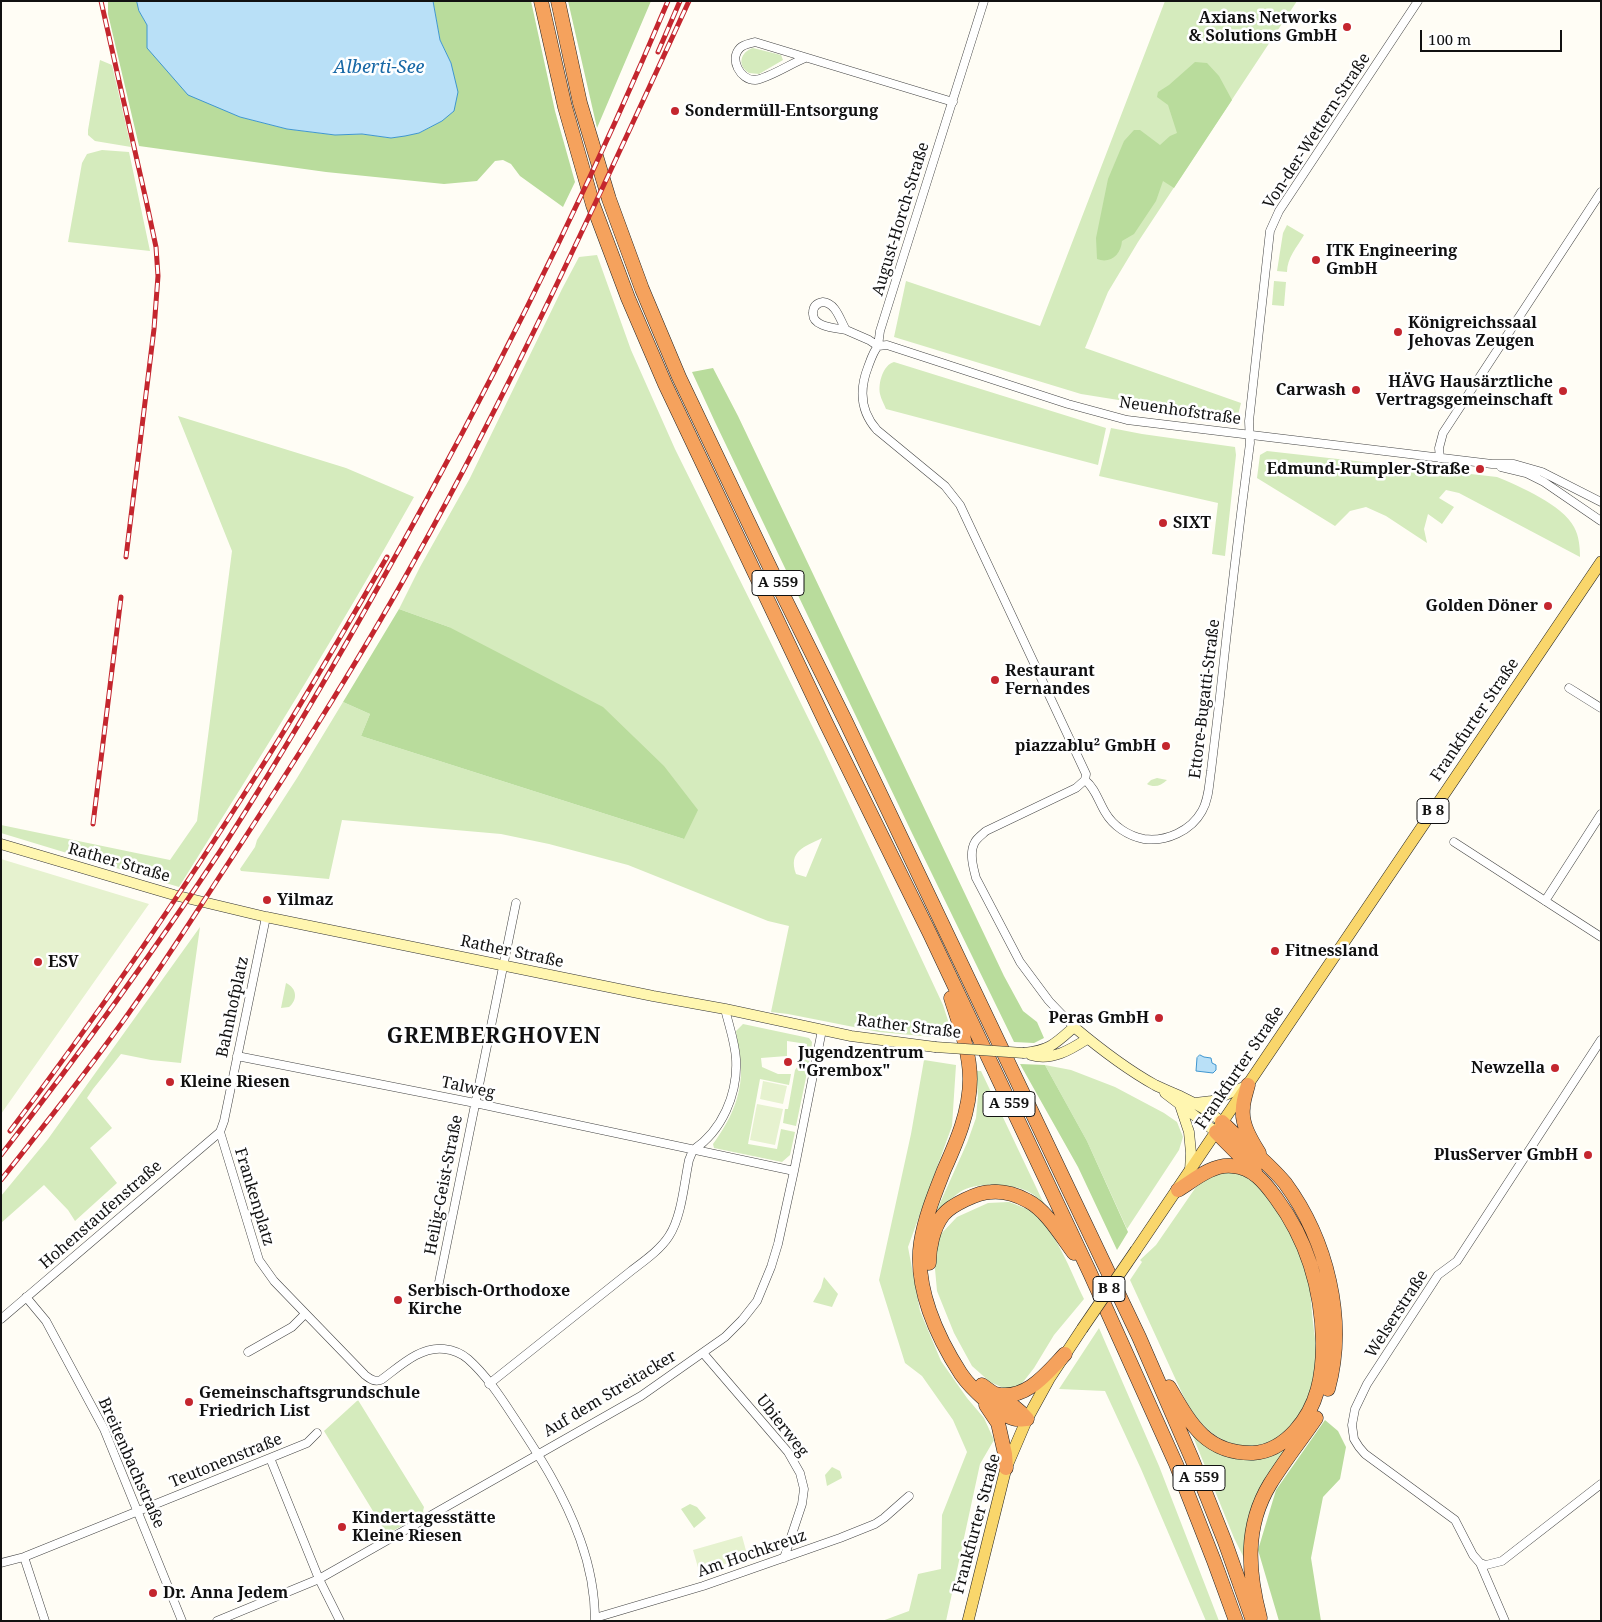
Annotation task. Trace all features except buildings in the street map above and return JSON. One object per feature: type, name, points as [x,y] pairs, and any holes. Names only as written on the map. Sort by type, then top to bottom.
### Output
[{"type":"highway","name":"A 559","points":[[540,1],[560,91],[577,151],[594,205],[628,298],[681,419],[826,723],[930,934],[1090,1273],[1176,1464],[1236,1621]]},
{"type":"highway","name":"A 559","points":[[558,1],[580,103],[609,199],[642,289],[676,368],[785,598],[1139,1337],[1199,1478],[1253,1621]]},
{"type":"highway","points":[[930,934],[963,1037],[970,1078],[966,1112],[960,1132],[925,1222],[920,1262],[925,1293],[936,1330],[966,1380],[984,1393],[998,1423],[1006,1468]]},
{"type":"highway","points":[[1248,1085],[1242,1114],[1252,1142],[1264,1162]]},
{"type":"highway","points":[[1139,1337],[1186,1416],[1198,1431],[1215,1445],[1235,1452],[1269,1450],[1283,1442],[1300,1425],[1312,1405],[1322,1374],[1323,1322],[1312,1269],[1293,1223],[1272,1192],[1219,1127]]},
{"type":"highway","points":[[1219,1127],[1264,1162],[1284,1182],[1307,1217],[1315,1235],[1326,1266],[1332,1297],[1334,1361],[1323,1403],[1316,1417],[1269,1486],[1258,1508],[1254,1524],[1250,1547],[1250,1564],[1260,1621]]},
{"type":"highway","points":[[1178,1190],[1213,1169],[1224,1166],[1238,1167],[1250,1171],[1260,1178]]},
{"type":"highway","points":[[1027,1419],[1014,1419],[996,1409],[950,1343],[939,1318],[930,1278],[930,1247],[936,1228],[942,1216],[959,1203],[989,1191],[1010,1194],[1029,1202],[1045,1215],[1090,1273]]},
{"type":"highway","points":[[984,1393],[1010,1395],[1022,1392],[1040,1380],[1065,1354]]},
{"type":"main road","name":"Frankfurter Straße","points":[[968,1621],[1006,1468],[1027,1419],[1048,1379],[1178,1190],[1601,562]]},
{"type":"street","name":"August-Horch-Straße","points":[[878,346],[880,331],[984,1]]},
{"type":"street","name":"Von-der-Wettern-Straße","points":[[1251,435],[1249,421],[1270,231],[1279,210],[1418,1]]},
{"type":"street","points":[[805,58],[762,79],[752,80],[738,71],[736,61],[737,53],[741,47],[755,42],[953,102]]},
{"type":"street","points":[[1440,458],[1439,448],[1443,433],[1601,192]]},
{"type":"street","name":"Neuenhofstraße","points":[[846,330],[830,304],[823,302],[814,307],[813,315],[817,322],[846,330],[878,346],[887,346],[1068,404],[1127,420],[1492,464],[1514,464],[1542,472],[1600,501]]},
{"type":"street","name":"Ettore-Bugatti-Straße","points":[[878,346],[873,352],[864,376],[862,402],[865,413],[877,430],[945,486],[960,505],[1082,762],[1086,774],[1085,780],[1092,786],[1105,812],[1112,821],[1128,834],[1142,839],[1165,839],[1193,823],[1203,809],[1208,794],[1251,435]]},
{"type":"street","name":"Neuenhofstraße","points":[[1492,464],[1526,474],[1544,482],[1601,521]]},
{"type":"street","points":[[1569,688],[1601,708]]},
{"type":"street","points":[[1085,780],[1076,788],[986,831],[975,841],[972,849],[972,865],[976,878],[1020,962],[1049,1001],[1074,1027],[1119,1062],[1156,1086],[1180,1105],[1219,1127]]},
{"type":"street","points":[[1545,901],[1601,814]]},
{"type":"street","points":[[1454,842],[1601,937]]},
{"type":"street","name":"Rather Straße","points":[[1,844],[147,888],[266,917],[822,1030],[894,1042],[1040,1055],[1048,1058],[1078,1045],[1087,1038]]},
{"type":"street","name":"Heilig-Geist-Straße","points":[[437,1292],[516,903]]},
{"type":"street","name":"Bahnhofplatz","points":[[220,1132],[224,1121],[266,917]]},
{"type":"street","points":[[595,1619],[591,1579],[581,1541],[568,1507],[538,1454],[490,1384],[631,1271],[654,1252],[668,1237],[674,1225],[693,1150],[703,1144],[712,1133],[728,1108],[732,1094],[736,1060],[726,1009]]},
{"type":"street","points":[[1040,1055],[1074,1027]]},
{"type":"street","name":"Auf dem Streitacker","points":[[217,1621],[319,1579],[641,1396],[725,1336],[757,1301],[778,1244],[822,1030]]},
{"type":"street","name":"Welserstraße","points":[[1505,1621],[1480,1563],[1473,1555],[1455,1520],[1365,1454],[1354,1439],[1352,1425],[1355,1409],[1367,1384],[1438,1275],[1457,1261],[1601,1040]]},
{"type":"street","name":"Talweg","points":[[236,1056],[475,1103],[794,1172]]},
{"type":"street","points":[[1195,1103],[1212,1102],[1248,1085]]},
{"type":"street","points":[[1156,1086],[1211,1112],[1219,1127]]},
{"type":"street","points":[[1180,1105],[1189,1132],[1190,1171]]},
{"type":"street","name":"Hohenstaufenstraße","points":[[1,1319],[220,1132]]},
{"type":"street","name":"Frankenplatz","points":[[220,1132],[259,1260],[274,1281],[364,1375],[377,1382],[414,1356],[430,1349],[440,1348],[454,1351],[467,1358],[490,1384]]},
{"type":"street","name":"Breitenbachstraße","points":[[26,1297],[46,1321],[104,1429],[182,1621]]},
{"type":"street","points":[[248,1352],[292,1327],[305,1314]]},
{"type":"street","name":"Ubierweg","points":[[703,1353],[788,1452],[800,1473],[804,1489],[802,1504],[784,1558]]},
{"type":"street","name":"Teutonenstraße","points":[[1,1563],[24,1557],[270,1458],[307,1442],[317,1433]]},
{"type":"street","points":[[270,1458],[319,1579],[340,1621]]},
{"type":"street","points":[[1480,1563],[1486,1565],[1502,1561],[1601,1484]]},
{"type":"street","name":"Am Hochkreuz","points":[[595,1619],[703,1586],[840,1538],[875,1524],[909,1496]]},
{"type":"street","points":[[24,1557],[45,1621]]},
{"type":"green space","points":[[108,1],[137,1],[139,11],[147,25],[147,45],[221,108],[240,117],[287,129],[335,135],[362,134],[391,138],[419,133],[442,121],[451,63],[440,40],[433,1],[531,1],[555,111],[575,182],[563,207],[520,176],[511,164],[503,160],[495,161],[477,181],[444,184],[326,172],[139,146],[108,14]]},
{"type":"green space","points":[[568,1],[651,1],[597,128]]},
{"type":"green space","points":[[1165,1],[1297,1],[1138,242],[1108,292],[1085,348],[1241,403],[1237,419],[1081,394],[894,337],[906,281],[1040,326]]},
{"type":"green space","points":[[753,48],[781,55],[783,60],[759,74],[749,73],[743,67],[742,59],[745,53]]},
{"type":"green space","points":[[100,60],[112,65],[131,147],[95,141],[88,135]]},
{"type":"green space","points":[[1195,62],[1207,63],[1219,76],[1232,100],[1174,188],[1163,181],[1156,201],[1134,234],[1122,241],[1120,250],[1114,257],[1106,260],[1097,259],[1096,238],[1108,179],[1124,141],[1134,130],[1140,130],[1160,145],[1170,136],[1177,133],[1168,105],[1157,97],[1158,92]]},
{"type":"green space","points":[[102,150],[129,152],[150,251],[68,242],[82,163],[87,154]]},
{"type":"green space","points":[[1287,225],[1304,235],[1291,257],[1287,272],[1277,271],[1283,233]]},
{"type":"green space","points":[[597,255],[631,350],[675,449],[823,748],[943,1005],[954,1039],[879,1032],[771,1012],[789,926],[768,921],[628,865],[549,844],[501,834],[342,820],[329,879],[241,871],[240,869],[343,702],[370,714],[361,736],[684,839],[449,627],[399,609],[420,567],[470,478],[579,257]],"holes":[[[822,838],[806,877],[796,874],[794,866],[796,855],[804,847]]]},
{"type":"green space","points":[[1274,281],[1286,282],[1284,306],[1272,305]]},
{"type":"green space","points":[[894,362],[1106,428],[1098,465],[886,409],[880,396],[880,385],[884,371]]},
{"type":"green space","points":[[713,368],[738,416],[1004,976],[1023,1011],[1037,1022],[1044,1038],[1034,1043],[1014,1042],[715,422],[692,372]]},
{"type":"green space","points":[[178,416],[346,468],[414,497],[299,693],[179,887],[1,833],[1,825],[170,860],[197,821],[232,551]]},
{"type":"green space","points":[[1111,428],[1235,447],[1236,455],[1225,556],[1212,554],[1218,503],[1099,476]]},
{"type":"green space","points":[[1267,451],[1497,477],[1540,497],[1560,511],[1576,530],[1580,557],[1459,493],[1446,490],[1439,498],[1454,507],[1442,524],[1428,514],[1424,529],[1427,543],[1386,516],[1366,507],[1350,511],[1335,526],[1257,478],[1260,455]]},
{"type":"green space","points":[[399,609],[449,627],[603,707],[664,766],[698,810],[684,839],[361,736],[370,714],[343,702]]},
{"type":"green space","points":[[1157,778],[1167,780],[1157,786],[1147,784],[1151,780]]},
{"type":"green space","points":[[1,859],[149,904],[1,1114]]},
{"type":"green space","points":[[200,927],[181,1063],[121,1054],[87,1098],[112,1128],[90,1148],[117,1183],[75,1221],[68,1210],[44,1185],[1,1223],[1,1196],[48,1139]]},
{"type":"green space","points":[[286,983],[294,991],[295,998],[289,1007],[281,1008]]},
{"type":"green space","points":[[743,1024],[809,1038],[812,1042],[811,1054],[806,1053],[807,1044],[787,1041],[787,1056],[761,1058],[762,1067],[778,1074],[791,1074],[789,1085],[760,1079],[748,1144],[777,1149],[781,1129],[795,1132],[790,1155],[782,1162],[714,1148],[713,1144],[730,1117],[737,1098],[741,1078],[741,1062],[736,1031]]},
{"type":"green space","points":[[805,1057],[810,1058],[796,1126],[783,1123],[785,1109],[788,1109],[795,1070]]},
{"type":"green space","points":[[924,1060],[956,1065],[952,1126],[908,1247],[920,1311],[941,1361],[967,1398],[984,1418],[994,1440],[980,1464],[946,1621],[882,1621],[909,1611],[918,1574],[941,1569],[942,1515],[967,1452],[953,1420],[922,1376],[905,1363],[879,1280],[911,1134]]},
{"type":"green space","points":[[1020,1064],[1045,1065],[1087,1141],[1128,1232],[1117,1250],[1078,1167]]},
{"type":"green space","points":[[1045,1065],[1071,1070],[1115,1087],[1177,1122],[1183,1137],[1179,1150],[1127,1229],[1087,1141]]},
{"type":"green space","points":[[976,1071],[981,1071],[1045,1206],[1034,1195],[1018,1188],[997,1185],[976,1186],[967,1188],[956,1195],[944,1206],[931,1223],[967,1143],[976,1118],[978,1096]]},
{"type":"green space","points":[[763,1081],[787,1086],[783,1104],[760,1099]]},
{"type":"green space","points":[[757,1104],[783,1109],[775,1145],[750,1140]]},
{"type":"green space","points":[[1223,1172],[1246,1175],[1262,1188],[1294,1238],[1306,1267],[1310,1288],[1316,1368],[1309,1396],[1303,1408],[1286,1431],[1270,1442],[1257,1445],[1244,1446],[1222,1440],[1198,1419],[1181,1391],[1130,1280],[1142,1262],[1140,1260],[1156,1245],[1196,1187],[1209,1177]]},
{"type":"green space","points":[[1009,1202],[1030,1211],[1048,1229],[1062,1252],[1084,1299],[1054,1335],[1034,1368],[1020,1386],[1008,1390],[990,1382],[972,1366],[954,1333],[937,1291],[934,1258],[939,1236],[957,1217],[988,1203]]},
{"type":"green space","points":[[824,1277],[838,1294],[832,1307],[813,1302],[821,1288]]},
{"type":"green space","points":[[1099,1328],[1159,1466],[1219,1621],[1206,1621],[1141,1469],[1105,1391],[1059,1389]]},
{"type":"green space","points":[[358,1400],[424,1507],[424,1514],[387,1534],[324,1431]]},
{"type":"green space","points":[[1325,1420],[1338,1431],[1346,1447],[1340,1479],[1323,1497],[1311,1558],[1321,1621],[1279,1621],[1258,1550],[1276,1490]]},
{"type":"green space","points":[[1190,1429],[1220,1451],[1289,1441],[1244,1558],[1234,1538]]},
{"type":"green space","points":[[832,1467],[840,1471],[842,1478],[827,1486],[825,1475]]},
{"type":"green space","points":[[690,1504],[697,1507],[706,1518],[694,1528],[681,1509]]},
{"type":"green space","points":[[742,1536],[748,1558],[699,1571],[693,1550]]},
{"type":"water","name":"Alberti-See","points":[[137,1],[433,1],[440,40],[451,63],[458,92],[454,111],[442,121],[419,133],[391,138],[362,134],[335,135],[287,129],[240,117],[188,95],[147,48],[147,25],[139,11]]},
{"type":"water","points":[[1200,1055],[1211,1058],[1212,1063],[1216,1065],[1216,1070],[1213,1073],[1196,1071],[1197,1058]]},
{"type":"railway","points":[[101,1],[156,247],[158,276],[154,329],[126,557]]},
{"type":"railway","points":[[1,1155],[114,1004],[195,889],[248,807],[328,675],[428,497],[493,375],[584,189],[668,1]]},
{"type":"railway","points":[[658,52],[680,1]]},
{"type":"railway","points":[[1,1180],[83,1075],[179,940],[294,762],[390,603],[451,494],[557,285],[689,1]]},
{"type":"railway","points":[[10,1131],[107,999],[200,863],[292,718],[387,557]]},
{"type":"railway","points":[[93,824],[121,597]]},
{"type":"place","name":"Axians Networks & Solutions GmbH","points":[[1347,27]]},
{"type":"place","name":"Sondermüll-Entsorgung","points":[[675,111]]},
{"type":"place","name":"ITK Engineering GmbH","points":[[1316,260]]},
{"type":"place","name":"Königreichssaal Jehovas Zeugen","points":[[1398,332]]},
{"type":"place","name":"Carwash","points":[[1356,390]]},
{"type":"place","name":"HÄVG Hausärztliche Vertragsgemeinschaft","points":[[1563,391]]},
{"type":"place","name":"Edmund-Rumpler-Straße","points":[[1480,469]]},
{"type":"place","name":"SIXT","points":[[1163,523]]},
{"type":"place","name":"Golden Döner","points":[[1548,606]]},
{"type":"place","name":"Restaurant Fernandes","points":[[995,680]]},
{"type":"place","name":"piazzablu² GmbH","points":[[1166,746]]},
{"type":"place","name":"Yilmaz","points":[[267,900]]},
{"type":"place","name":"Fitnessland","points":[[1275,951]]},
{"type":"place","name":"ESV","points":[[38,962]]},
{"type":"place","name":"Peras GmbH","points":[[1159,1018]]},
{"type":"place","name":"Jugendzentrum \"Grembox\"","points":[[788,1062]]},
{"type":"place","name":"Newzella","points":[[1555,1068]]},
{"type":"place","name":"Kleine Riesen","points":[[170,1082]]},
{"type":"place","name":"PlusServer GmbH","points":[[1588,1155]]},
{"type":"place","name":"Serbisch-Orthodoxe Kirche","points":[[398,1300]]},
{"type":"place","name":"Gemeinschaftsgrundschule Friedrich List","points":[[189,1402]]},
{"type":"place","name":"Kindertagesstätte Kleine Riesen","points":[[342,1527]]},
{"type":"place","name":"Dr. Anna Jedem","points":[[153,1593]]},
{"type":"district","name":"GREMBERGHOVEN","points":[[494,1037]]}]
